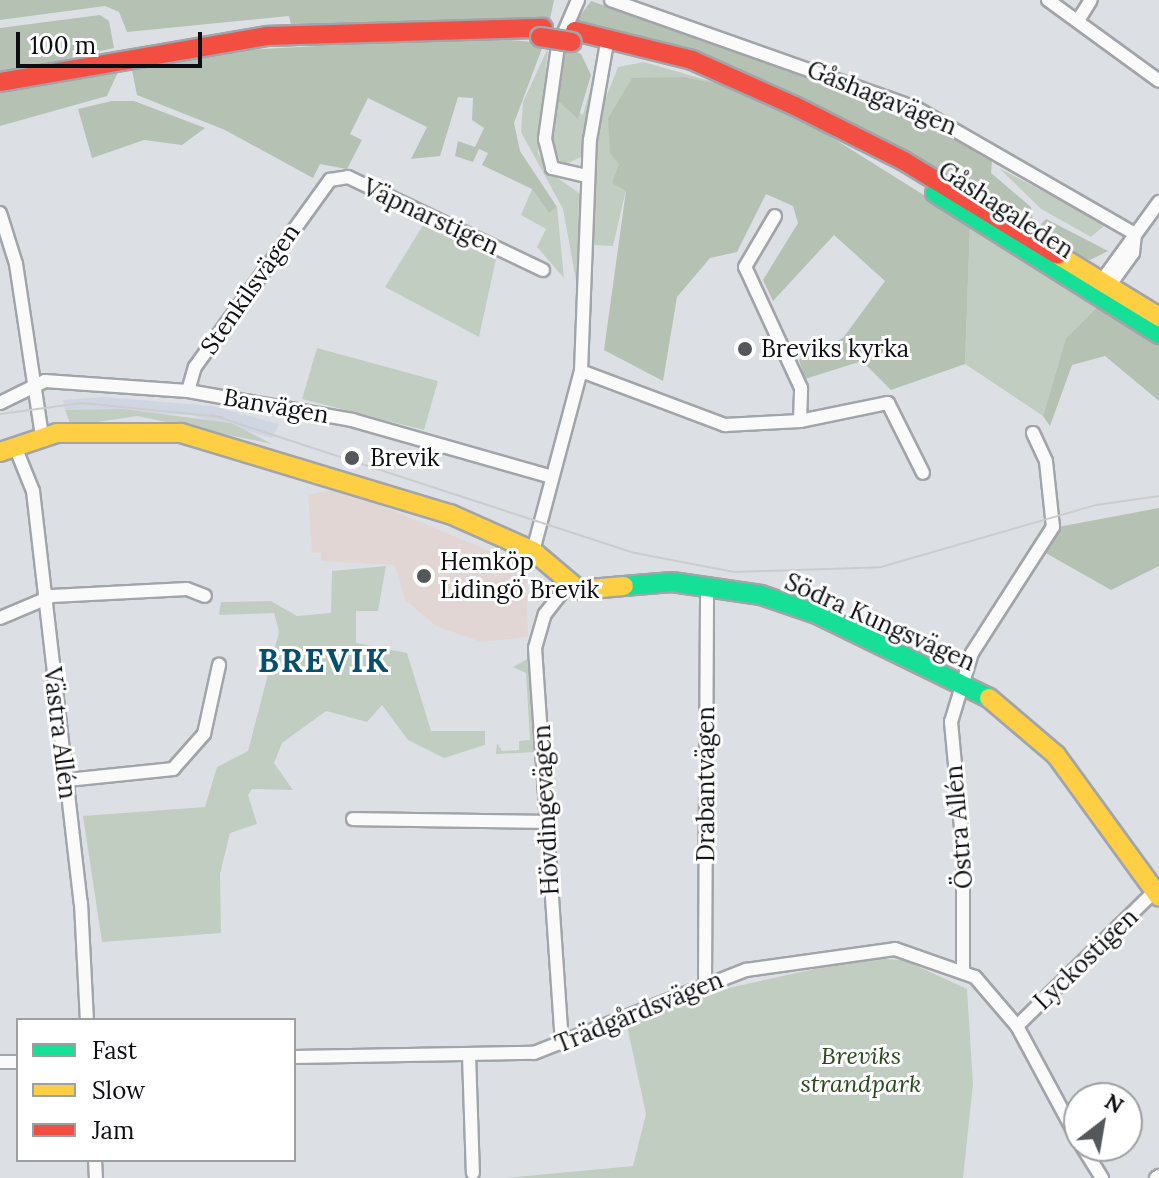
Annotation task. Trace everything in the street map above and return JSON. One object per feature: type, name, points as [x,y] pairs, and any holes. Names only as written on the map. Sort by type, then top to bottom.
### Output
[{"type":"main road","name":"Gåshagaleden","points":[[0,82],[228,40],[473,28],[542,33],[607,43],[739,81],[830,124],[1102,287],[1159,317]]},
{"type":"main road","name":"Gåshagaleden","points":[[1102,287],[1159,334]]},
{"type":"main road","points":[[8,451],[42,436],[146,429],[213,440],[421,504],[533,551],[568,585]]},
{"type":"main road","name":"Södra Kungsvägen","points":[[568,585],[592,591],[672,582],[707,586],[819,615],[961,683],[1036,732],[1157,894]]},
{"type":"street","points":[[578,0],[558,46],[545,139],[552,168],[587,176]]},
{"type":"street","name":"Gåshagavägen","points":[[611,0],[916,108],[1135,234]]},
{"type":"street","points":[[1048,0],[1079,19],[1159,81]]},
{"type":"street","points":[[1079,19],[1091,0]]},
{"type":"street","points":[[533,551],[581,371],[587,176],[607,43]]},
{"type":"street","name":"Väpnarstigen","points":[[319,189],[348,177],[543,270]]},
{"type":"street","name":"Stenkilsvägen","points":[[188,391],[195,367],[319,189]]},
{"type":"street","points":[[1102,287],[1133,253],[1135,234],[1159,202]]},
{"type":"street","points":[[0,213],[16,264],[42,436]]},
{"type":"street","points":[[775,216],[745,267],[801,388],[800,421]]},
{"type":"street","points":[[581,371],[725,425],[800,421],[888,403],[923,473]]},
{"type":"street","points":[[0,403],[35,383]]},
{"type":"street","name":"Banvägen","points":[[35,383],[188,391],[356,421],[552,477]]},
{"type":"street","name":"Östra Allén","points":[[963,972],[963,849],[951,722],[972,653],[1053,527],[1046,461],[1033,433]]},
{"type":"street","name":"Västra Allén","points":[[8,451],[33,491],[43,600],[67,780],[87,1018]]},
{"type":"street","name":"Hövdingevägen","points":[[562,1044],[535,648],[545,614],[568,585]]},
{"type":"street","name":"Drabantvägen","points":[[705,982],[707,586]]},
{"type":"street","points":[[0,618],[43,600],[187,589],[205,596]]},
{"type":"street","points":[[67,780],[173,769],[209,722],[219,665]]},
{"type":"street","points":[[353,819],[545,822]]},
{"type":"street","name":"Lyckostigen","points":[[1017,1026],[1129,916],[1157,894]]},
{"type":"street","name":"Trädgårdsvägen","points":[[296,1057],[534,1053],[562,1044],[705,982],[863,948],[895,949],[963,972],[1017,1026],[1063,1111]]},
{"type":"street","points":[[469,1055],[473,1173]]},
{"type":"shaded area","points":[[103,397],[212,406],[279,424],[272,438],[190,415],[65,410],[63,400]]},
{"type":"shaded area","points":[[339,488],[526,566],[528,637],[481,642],[436,626],[405,600],[395,565],[321,561],[321,553],[312,553],[308,495]]},
{"type":"green space","points":[[0,0],[554,0],[549,24],[291,25],[289,16],[127,32],[119,12],[105,6],[0,20]]},
{"type":"green space","points":[[591,1],[927,120],[992,160],[991,173],[1031,207],[1033,221],[1028,227],[827,111],[689,49],[573,26]]},
{"type":"green space","points":[[100,15],[109,21],[114,48],[0,74],[0,28]]},
{"type":"green space","points":[[480,37],[544,43],[514,123],[520,151],[557,207],[549,213],[532,189],[482,165],[488,153],[479,149],[473,162],[455,156],[458,141],[475,147],[484,128],[472,120],[473,98],[458,97],[440,156],[411,159],[427,127],[368,98],[350,134],[362,140],[347,169],[320,164],[313,178],[225,130],[137,95],[132,70],[118,72],[107,96],[0,126],[0,89],[190,53]]},
{"type":"green space","points":[[563,46],[581,54],[591,75],[578,119],[553,96]]},
{"type":"green space","points":[[548,48],[538,153],[549,172],[579,193],[578,291],[563,209],[521,132],[523,102]]},
{"type":"green space","points":[[644,62],[724,85],[632,79],[608,118],[619,164],[613,183],[626,190],[613,246],[592,245],[593,159],[603,105],[618,67]]},
{"type":"green space","points":[[683,77],[724,85],[812,125],[970,224],[965,364],[891,390],[862,361],[805,379],[799,360],[843,338],[885,281],[834,235],[773,301],[763,280],[798,223],[793,206],[766,194],[737,252],[710,258],[677,297],[663,381],[604,350],[626,191],[612,183],[619,164],[610,153],[608,118],[632,78]]},
{"type":"green space","points":[[590,90],[581,157],[562,166],[551,138],[553,96],[583,115]]},
{"type":"green space","points":[[112,101],[134,101],[205,128],[182,145],[144,140],[92,158],[78,109]]},
{"type":"green space","points":[[999,168],[1102,222],[1104,226],[1091,237],[1041,209]]},
{"type":"green space","points":[[532,189],[549,213],[557,207],[564,278],[537,247],[546,229],[521,215]]},
{"type":"green space","points":[[1046,219],[1108,251],[1090,260],[1067,251],[1035,231]]},
{"type":"green space","points":[[970,224],[1099,305],[1066,338],[1043,416],[965,364]]},
{"type":"green space","points":[[423,225],[496,259],[479,337],[385,287]]},
{"type":"green space","points":[[1099,305],[1159,342],[1159,401],[1105,356],[1072,365],[1050,426],[1043,416],[1066,338]]},
{"type":"green space","points":[[317,348],[438,381],[424,430],[302,399]]},
{"type":"green space","points":[[123,409],[231,423],[272,444],[137,416],[71,426],[65,410]]},
{"type":"green space","points":[[1159,508],[1159,566],[1111,590],[1044,552],[1058,527]]},
{"type":"green space","points":[[386,566],[378,611],[356,611],[356,643],[407,653],[431,731],[485,731],[485,745],[444,758],[408,740],[382,705],[367,722],[326,711],[282,743],[274,763],[293,790],[252,789],[248,795],[257,824],[230,833],[220,874],[221,933],[102,942],[83,816],[205,807],[217,767],[248,751],[279,632],[274,613],[219,615],[221,602],[271,601],[297,616],[331,613],[332,571]]},
{"type":"green space","points":[[531,657],[537,752],[496,754],[497,743],[502,751],[519,750],[519,741],[530,740],[526,673],[513,667]]},
{"type":"green space","name":"Breviks strandpark","points":[[865,958],[904,960],[967,989],[973,1084],[963,1178],[505,1178],[633,1166],[646,1114],[627,1026],[710,992]]},
{"type":"tram line","points":[[0,414],[82,403],[222,417]]},
{"type":"tram line","points":[[212,415],[635,553],[734,572],[881,567],[1096,505],[1159,496]]},
{"type":"traffic: fast","points":[[935,193],[1159,334]]},
{"type":"traffic: fast","points":[[624,586],[672,582],[761,595],[819,615],[989,698]]},
{"type":"traffic: slow","points":[[1058,255],[1159,317]]},
{"type":"traffic: slow","points":[[0,452],[57,433],[181,433],[450,514],[533,551],[579,590],[624,586]]},
{"type":"traffic: slow","points":[[989,698],[1056,755],[1159,897]]},
{"type":"traffic: jam","points":[[0,82],[266,36],[543,28]]},
{"type":"traffic: jam","points":[[575,31],[692,60],[795,106],[904,161],[1058,255]]},
{"type":"traffic: jam","points":[[540,37],[572,42]]},
{"type":"place","name":"Breviks kyrka","points":[[745,349]]},
{"type":"place","name":"Brevik","points":[[352,458]]},
{"type":"place","name":"Hemköp Lidingö Brevik","points":[[424,576]]},
{"type":"district","name":"BREVIK","points":[[324,661]]}]
